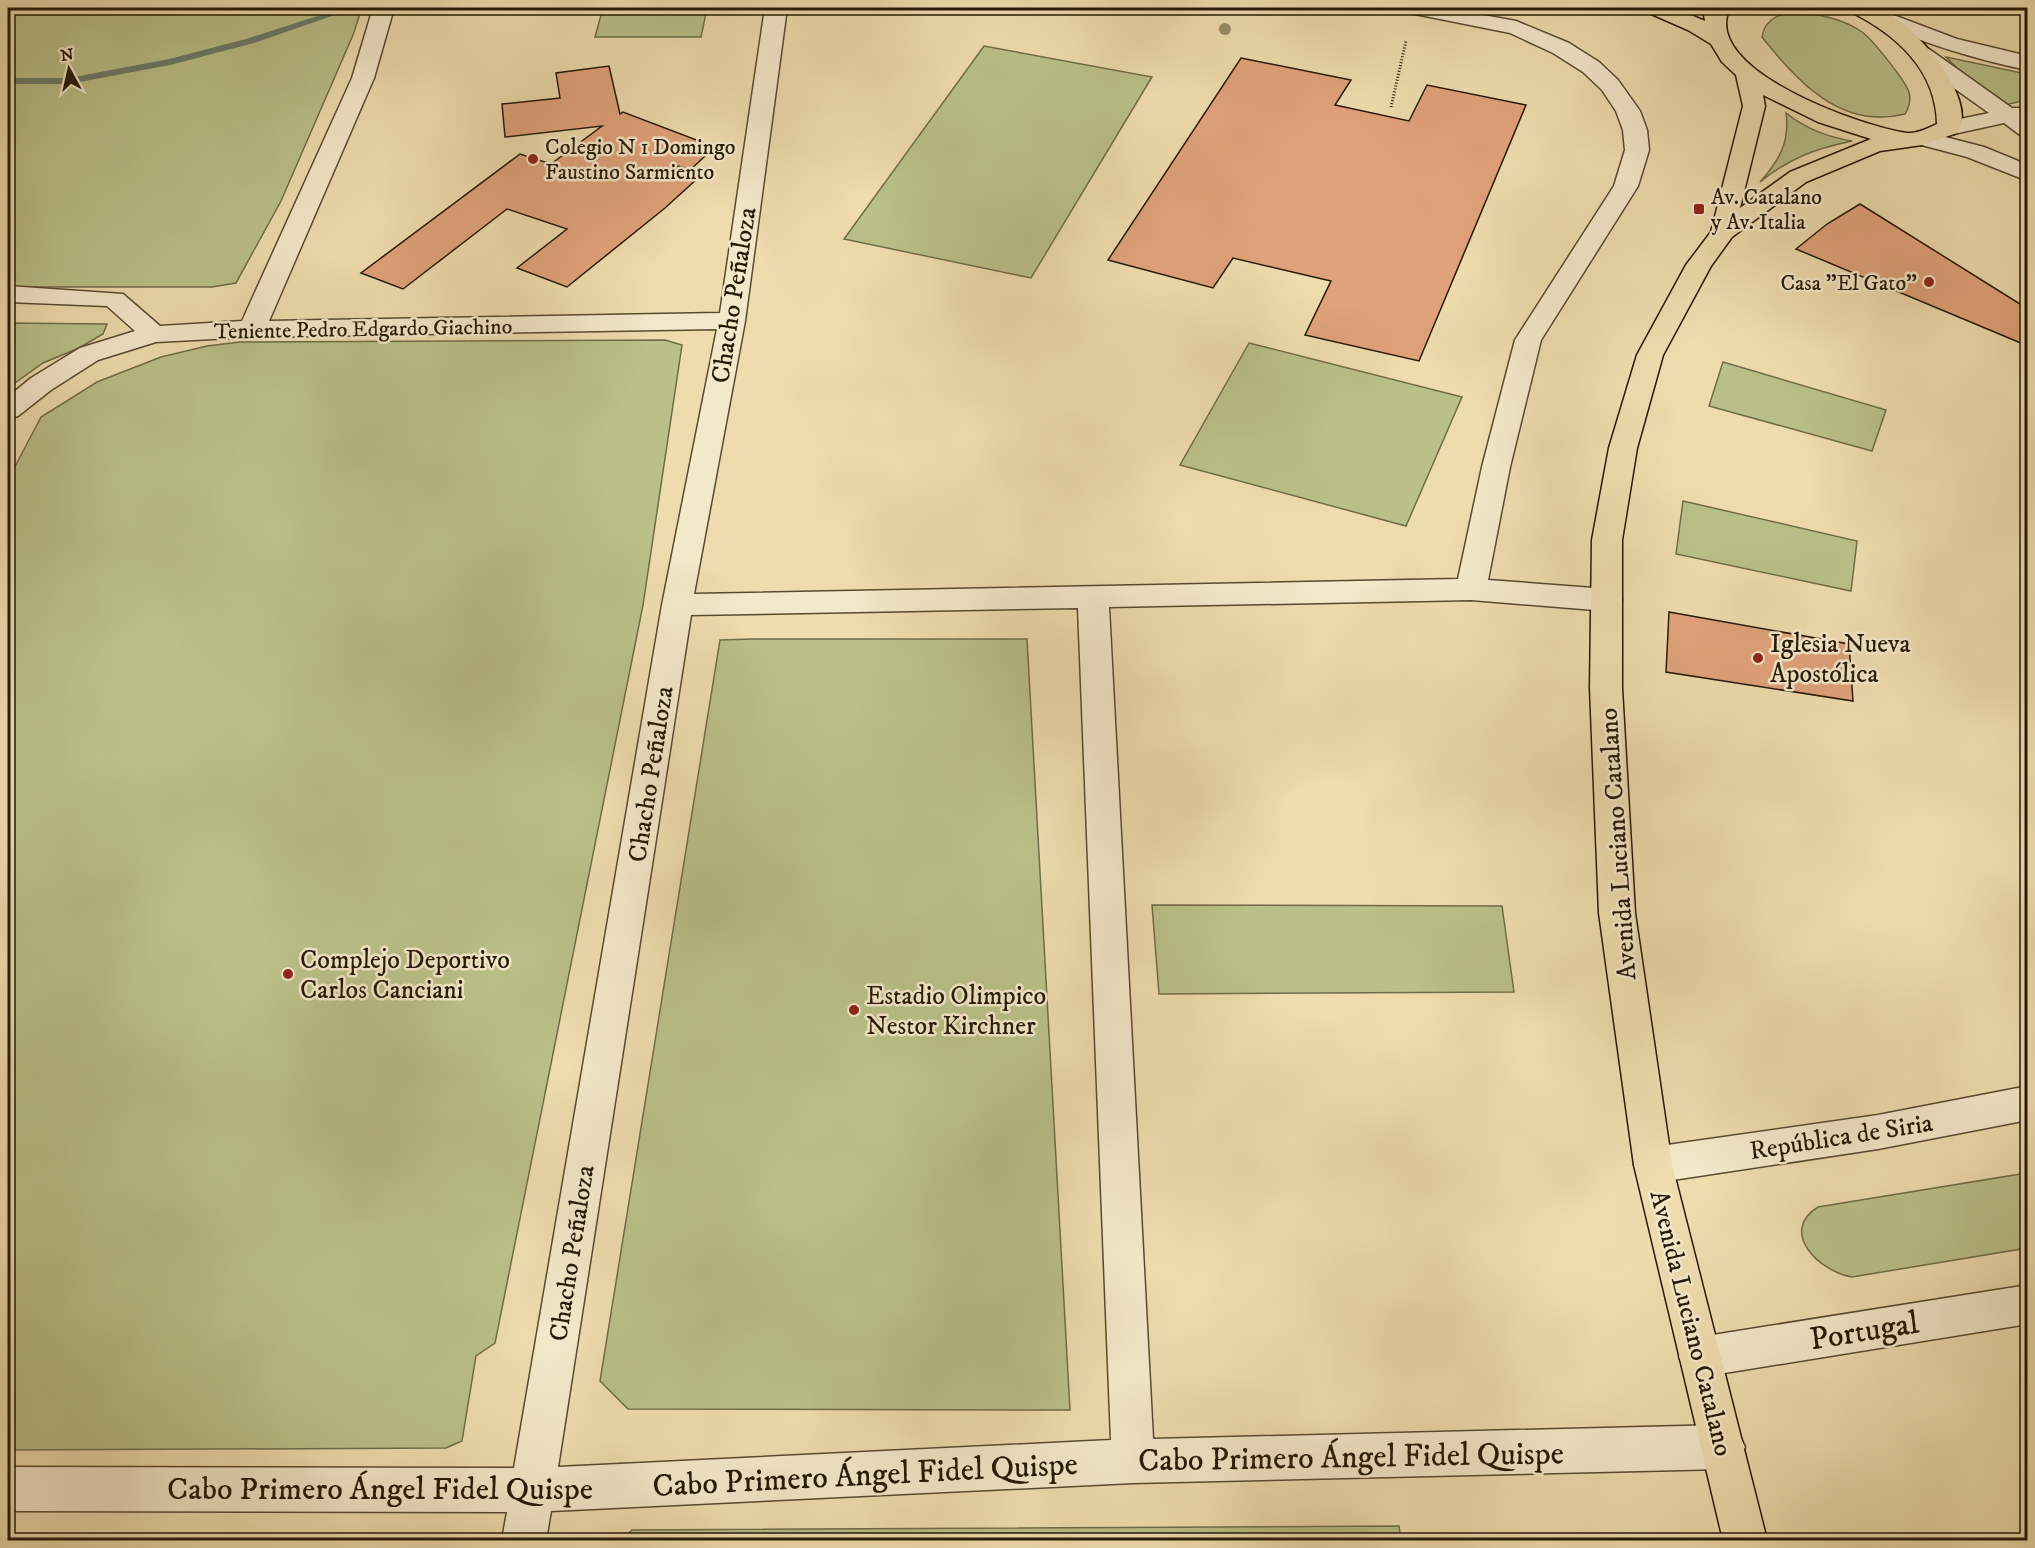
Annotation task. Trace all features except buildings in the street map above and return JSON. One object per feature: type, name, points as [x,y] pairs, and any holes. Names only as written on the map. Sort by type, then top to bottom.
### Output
[{"type":"main road","points":[[1657,8],[1696,25],[1719,39]]},
{"type":"main road","points":[[1720,8],[1715,15],[1719,39],[1730,56],[1747,73],[1793,102],[1818,114],[1867,131],[1915,138]]},
{"type":"main road","points":[[1723,232],[1798,177],[1875,145],[1915,138],[1949,128],[1950,116],[1945,92],[1933,68],[1922,54],[1866,9]]},
{"type":"main road","points":[[1723,232],[1754,106],[1747,73]]},
{"type":"main road","name":"Avenida Luciano Catalano","points":[[1723,232],[1699,265],[1650,355],[1623,448],[1607,540],[1606,688],[1617,913],[1653,1165],[1745,1540]]},
{"type":"street","points":[[252,329],[363,78],[383,8]]},
{"type":"street","name":"Chacho Peñaloza","points":[[524,1540],[677,605],[732,321],[776,8]]},
{"type":"street","points":[[1420,8],[1516,28],[1561,48],[1591,68],[1610,85],[1628,111],[1635,130],[1637,150],[1626,186],[1528,340],[1496,467],[1471,589]]},
{"type":"street","points":[[1866,9],[1953,46],[1993,57],[2028,63]]},
{"type":"street","points":[[1922,54],[2017,114],[2028,130]]},
{"type":"street","points":[[1949,128],[2017,114]]},
{"type":"street","points":[[1915,138],[1969,149],[2002,161],[2028,174]]},
{"type":"street","points":[[8,294],[114,299],[154,334]]},
{"type":"street","name":"Teniente Pedro Edgardo Giachino","points":[[8,410],[41,384],[89,354],[154,334],[252,329],[732,321]]},
{"type":"street","points":[[677,605],[1471,589],[1607,600]]},
{"type":"street","points":[[1093,595],[1133,1461]]},
{"type":"street","name":"República de Siria","points":[[1653,1165],[1901,1128],[2028,1103]]},
{"type":"street","name":"Portugal","points":[[1700,1357],[2028,1304]]},
{"type":"street","name":"Cabo Primero Ángel Fidel Quispe","points":[[8,1489],[532,1490],[1133,1461],[1723,1447]]},
{"type":"path","points":[[1391,107],[1406,38],[1420,8]]},
{"type":"green space","points":[[10,8],[362,8],[353,35],[281,201],[236,283],[212,287],[8,287],[8,11]]},
{"type":"green space","points":[[603,8],[707,8],[701,37],[595,37]]},
{"type":"green space","points":[[1799,12],[1840,21],[1867,36],[1895,69],[1909,92],[1908,109],[1905,114],[1882,117],[1861,115],[1841,109],[1806,85],[1762,37],[1767,25],[1775,17]]},
{"type":"green space","points":[[984,46],[1152,77],[1031,278],[844,239]]},
{"type":"green space","points":[[1946,57],[2027,74],[2027,100],[1996,107]]},
{"type":"green space","points":[[1786,113],[1817,132],[1852,141],[1826,147],[1803,156],[1760,182],[1778,159],[1782,150],[1786,133]]},
{"type":"green space","points":[[8,323],[107,324],[103,334],[79,348],[43,363],[8,388]]},
{"type":"green space","name":"Complejo Deportivo Carlos Canciani","points":[[665,340],[682,345],[643,605],[495,1343],[476,1356],[462,1441],[446,1448],[8,1450],[8,480],[41,417],[97,382],[161,357],[207,346],[240,342]]},
{"type":"green space","points":[[1249,343],[1462,397],[1406,526],[1180,465]]},
{"type":"green space","points":[[1723,362],[1886,410],[1872,451],[1709,406]]},
{"type":"green space","points":[[1683,501],[1857,541],[1851,591],[1676,554]]},
{"type":"green space","name":"Estadio Olimpico Nestor Kirchner","points":[[1027,639],[1070,1410],[628,1409],[600,1381],[720,640]]},
{"type":"green space","points":[[1152,905],[1502,906],[1514,992],[1159,994]]},
{"type":"green space","points":[[2027,1173],[2027,1248],[1852,1277],[1840,1274],[1817,1259],[1808,1250],[1803,1239],[1802,1228],[1807,1217],[1818,1207]]},
{"type":"green space","points":[[1399,1526],[1401,1540],[621,1540],[632,1530]]},
{"type":"waterway","points":[[8,81],[69,81],[170,62],[250,41],[350,8]]},
{"type":"place","name":"Colegio N 1 Domingo Faustino Sarmiento","points":[[533,159]]},
{"type":"place","name":"Av. Catalano y Av. Italia","points":[[1699,209]]},
{"type":"place","name":"Casa \"El Gato\"","points":[[1929,282]]},
{"type":"place","name":"Iglesia Nueva Apostólica","points":[[1758,658]]},
{"type":"place","name":"Complejo Deportivo Carlos Canciani","points":[[288,974]]},
{"type":"place","name":"Estadio Olimpico Nestor Kirchner","points":[[854,1010]]}]
